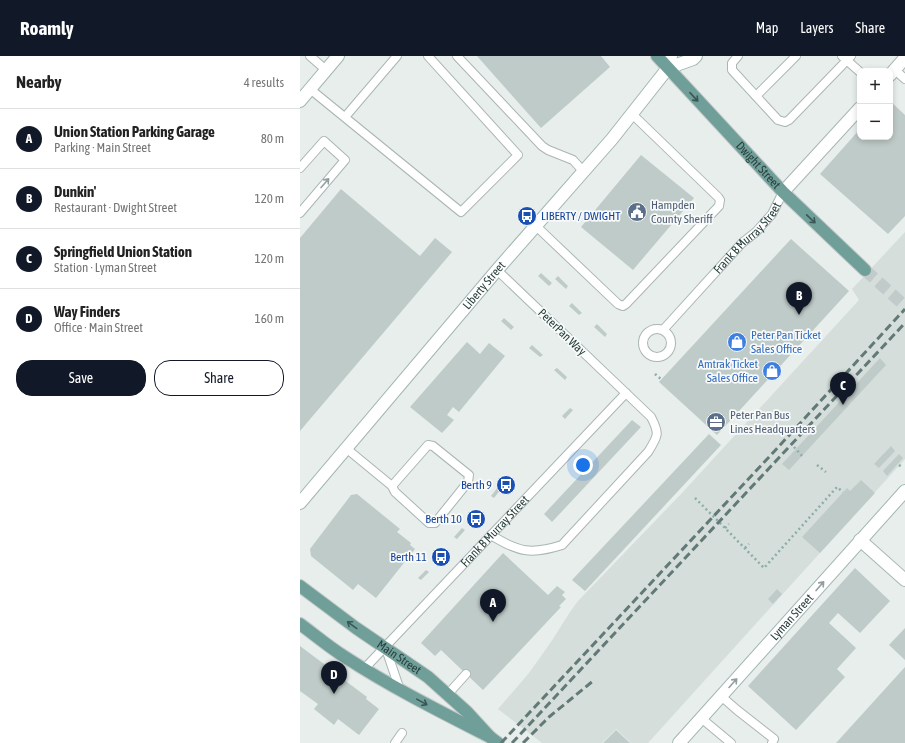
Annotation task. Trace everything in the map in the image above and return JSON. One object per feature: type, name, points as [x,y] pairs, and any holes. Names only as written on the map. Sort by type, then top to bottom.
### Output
[{"type":"main road","points":[[300,101],[338,56]]},
{"type":"main road","name":"Dwight Street","points":[[657,56],[783,192],[865,270]]},
{"type":"main road","name":"Liberty Street","points":[[300,503],[497,270],[612,139],[668,68],[671,56]]},
{"type":"main road","points":[[668,68],[693,59],[696,56]]},
{"type":"main road","points":[[893,71],[905,58]]},
{"type":"main road","name":"Frank B Murray Street","points":[[783,192],[857,111]]},
{"type":"main road","name":"Lyman Street","points":[[679,743],[905,491]]},
{"type":"main road","points":[[860,540],[905,580]]},
{"type":"main road","name":"Main Street","points":[[300,586],[356,628],[416,668],[448,694],[494,740]]},
{"type":"main road","name":"Main Street","points":[[300,624],[364,669],[494,740]]},
{"type":"lane","points":[[310,56],[326,70]]},
{"type":"lane","points":[[345,117],[397,56]]},
{"type":"lane","points":[[310,89],[461,212],[518,155],[428,56]]},
{"type":"lane","points":[[457,56],[542,146],[573,160],[583,171]]},
{"type":"lane","points":[[738,56],[732,63],[732,70],[778,120],[785,122],[790,120],[846,57],[857,69]]},
{"type":"lane","points":[[756,96],[796,56]]},
{"type":"lane","points":[[893,73],[905,79]]},
{"type":"lane","points":[[536,226],[618,304],[623,306],[719,206],[720,200],[718,197],[632,114]]},
{"type":"lane","points":[[300,168],[324,141],[346,160],[300,213]]},
{"type":"lane","name":"Frank B Murray Street","points":[[663,330],[742,243],[756,232],[772,214],[783,192]]},
{"type":"lane","name":"PeterPan Way","points":[[491,535],[508,546],[523,551],[545,551],[562,545],[648,452],[655,441],[658,431],[651,417],[497,270]]},
{"type":"lane","name":"Frank B Murray Street","points":[[364,669],[384,646],[626,393]]},
{"type":"lane","points":[[347,448],[392,486],[394,492],[429,523],[435,522],[468,482],[469,475],[433,446],[428,445],[392,486]]},
{"type":"lane","points":[[384,646],[389,656],[400,690]]},
{"type":"lane","points":[[448,694],[466,674]]},
{"type":"lane","points":[[722,696],[737,710],[774,739],[772,743]]},
{"type":"lane","points":[[701,718],[731,743]]},
{"type":"lane","points":[[395,743],[402,733]]},
{"type":"path","points":[[655,374],[662,380]]},
{"type":"path","points":[[794,447],[804,457]]},
{"type":"path","points":[[816,465],[826,472]]},
{"type":"path","points":[[695,498],[764,568],[837,487],[843,492]]},
{"type":"path","points":[[725,528],[729,524]]},
{"type":"path","points":[[745,548],[749,544]]},
{"type":"shaded area","points":[[905,232],[905,459],[648,743],[631,743],[616,729],[602,743],[542,743],[498,709],[529,673],[578,601],[682,493],[859,300],[852,289]]},
{"type":"building","points":[[477,56],[601,56],[610,67],[541,128]]},
{"type":"building","points":[[893,104],[905,115],[905,216],[888,234],[820,174],[857,132],[857,140],[893,140]]},
{"type":"building","name":"Hampden County Sheriff","points":[[641,155],[694,198],[633,270],[581,227]]},
{"type":"building","points":[[341,189],[420,256],[435,238],[452,252],[300,431],[300,238]]},
{"type":"building","points":[[791,239],[849,291],[717,435],[659,382]]},
{"type":"building","points":[[541,273],[552,283],[549,286],[538,276]]},
{"type":"building","points":[[558,276],[568,286],[566,289],[555,279]]},
{"type":"building","points":[[572,303],[582,313],[579,315],[569,306]]},
{"type":"building","points":[[504,318],[514,327],[511,330],[501,321]]},
{"type":"building","points":[[597,324],[607,334],[605,337],[594,327]]},
{"type":"building","points":[[467,342],[480,354],[489,343],[505,356],[459,412],[453,407],[447,415],[454,420],[442,433],[410,407]]},
{"type":"building","points":[[532,345],[543,355],[540,357],[529,348]]},
{"type":"building","points":[[880,358],[886,365],[789,470],[782,464]]},
{"type":"building","points":[[557,368],[567,377],[565,380],[554,370]]},
{"type":"building","points":[[570,408],[573,410],[565,419],[562,416]]},
{"type":"building","points":[[632,420],[641,427],[552,522],[544,514]]},
{"type":"building","points":[[709,434],[721,445],[585,591],[572,580]]},
{"type":"building","points":[[891,446],[895,451],[879,468],[874,464]]},
{"type":"building","points":[[899,454],[903,458],[887,476],[883,471]]},
{"type":"building","points":[[861,480],[875,493],[820,553],[802,537],[847,488],[850,491]]},
{"type":"building","points":[[498,487],[501,489],[494,498],[491,496]]},
{"type":"building","points":[[357,494],[400,529],[397,532],[411,543],[410,545],[415,549],[376,598],[358,584],[353,590],[311,556],[310,549],[351,495]]},
{"type":"building","points":[[462,528],[465,530],[457,539],[454,537]]},
{"type":"building","points":[[503,553],[548,595],[557,586],[565,592],[562,595],[566,599],[559,606],[561,607],[483,690],[441,650],[435,656],[421,643]]},
{"type":"building","points":[[855,568],[890,601],[860,633],[838,613],[829,623],[856,648],[837,669],[845,677],[796,730],[748,686]]},
{"type":"building","points":[[426,570],[429,572],[421,580],[418,578]]},
{"type":"building","points":[[777,589],[782,594],[773,604],[768,599]]},
{"type":"building","points":[[905,628],[905,660],[889,645]]},
{"type":"building","points":[[300,646],[328,667],[326,669],[337,677],[339,676],[367,697],[366,699],[379,709],[359,735],[338,719],[334,725],[314,709],[318,704],[300,691]]},
{"type":"building","points":[[905,667],[905,743],[836,743]]},
{"type":"building","points":[[616,730],[630,743],[603,743]]},
{"type":"tunnel","points":[[865,270],[905,306]]},
{"type":"railway","points":[[501,743],[770,456],[905,309]]},
{"type":"railway","points":[[512,743],[905,323]]},
{"type":"railway","points":[[523,743],[549,717],[593,681]]},
{"type":"place","name":"Hampden County Sheriff","points":[[637,212]]},
{"type":"place","name":"LIBERTY / DWIGHT","points":[[527,216]]},
{"type":"place","name":"Dunkin'","points":[[799,315]]},
{"type":"place","name":"Peter Pan Ticket Sales Office","points":[[737,342]]},
{"type":"place","name":"Amtrak Ticket Sales Office","points":[[772,371]]},
{"type":"place","name":"Springfield Union Station","points":[[843,405]]},
{"type":"place","name":"Peter Pan Bus Lines Headquarters","points":[[716,422]]},
{"type":"place","name":"Berth 9","points":[[506,485]]},
{"type":"place","name":"Berth 10","points":[[476,519]]},
{"type":"place","name":"Berth 11","points":[[441,557]]},
{"type":"place","name":"Union Station Parking Garage","points":[[493,622]]},
{"type":"place","name":"Way Finders","points":[[334,694]]}]
